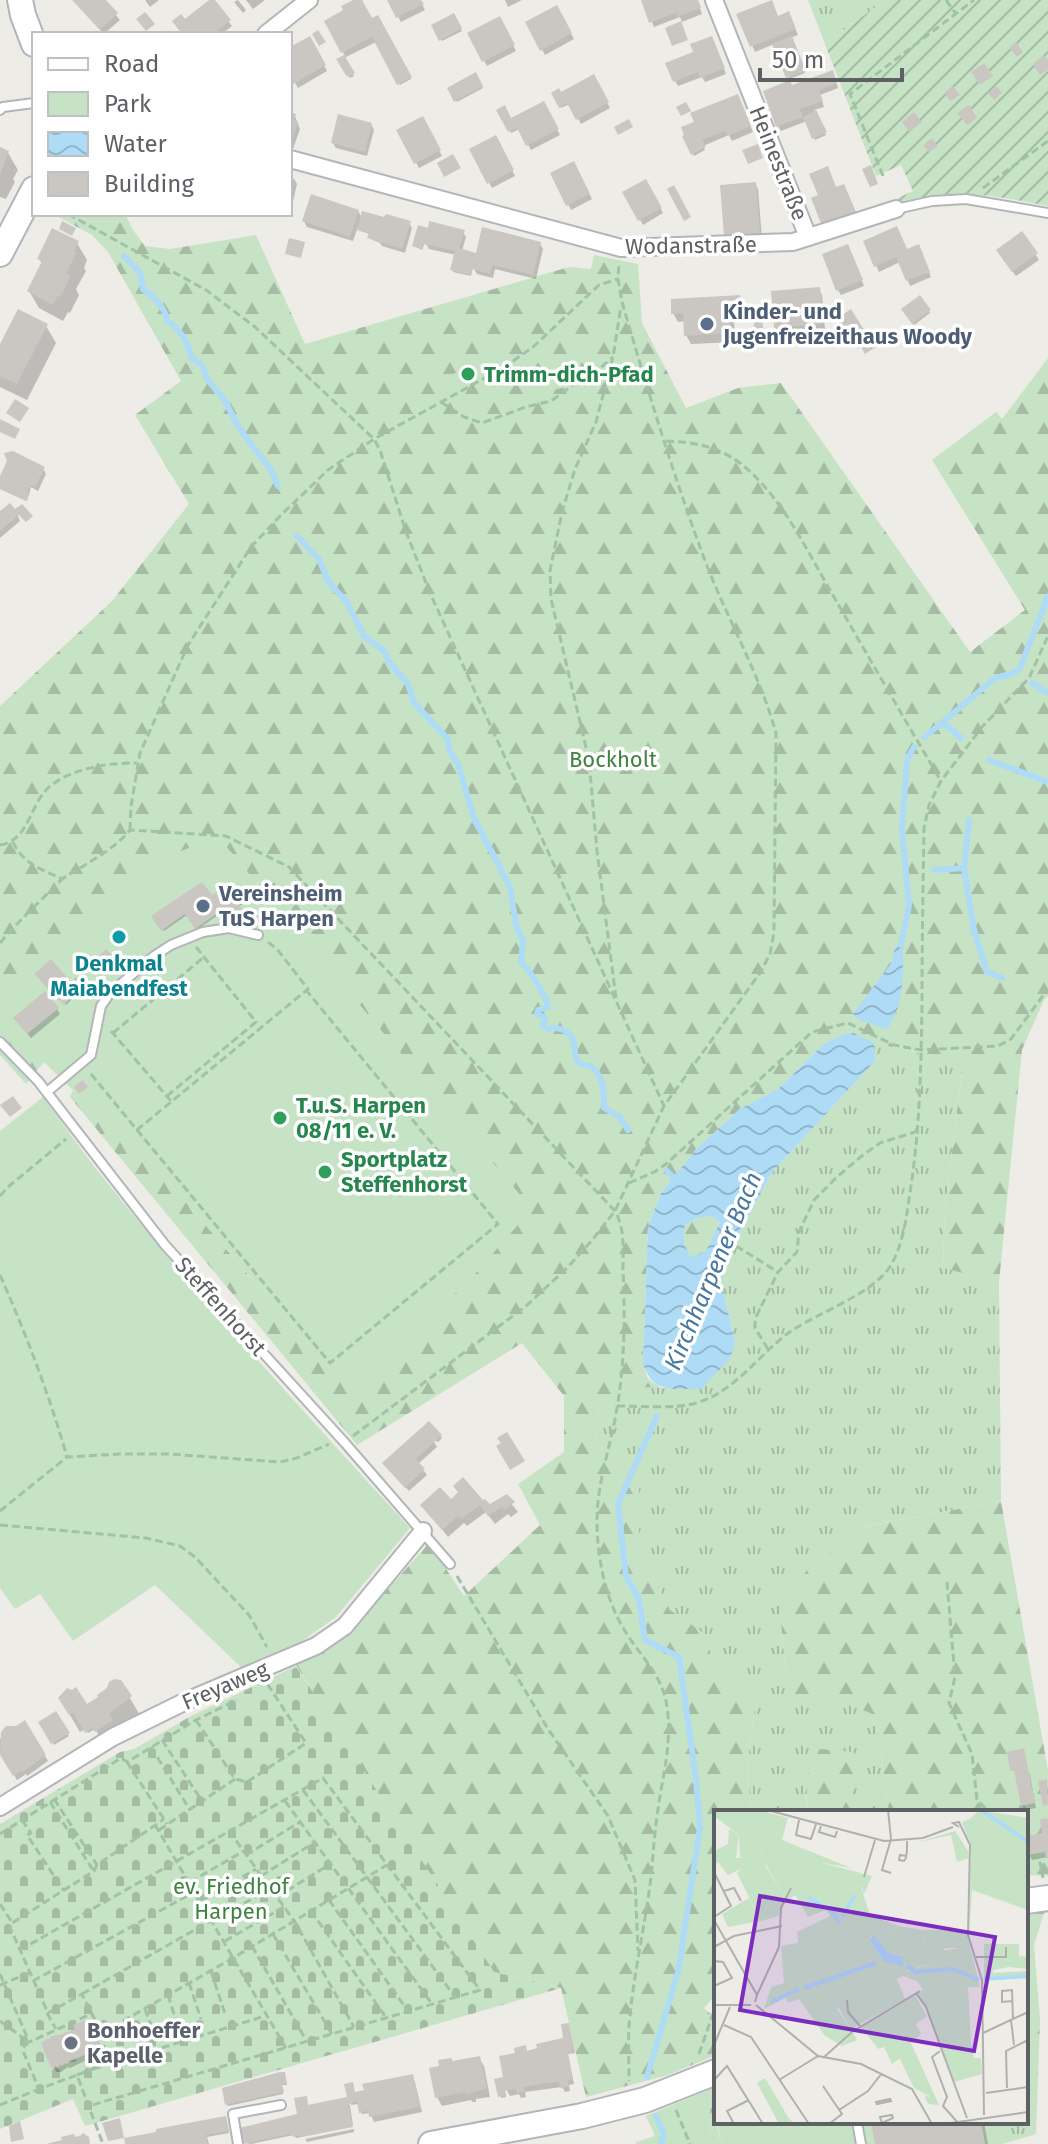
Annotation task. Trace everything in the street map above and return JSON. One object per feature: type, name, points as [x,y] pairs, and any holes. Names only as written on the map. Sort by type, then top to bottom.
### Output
[{"type":"street","points":[[20,0],[32,39]]},
{"type":"street","points":[[269,32],[309,0]]},
{"type":"street","name":"Heinestraße","points":[[714,0],[808,237]]},
{"type":"street","name":"Wodanstraße","points":[[292,160],[621,248],[793,242],[896,209]]},
{"type":"street","points":[[0,254],[32,193]]},
{"type":"street","name":"Freyaweg","points":[[0,1807],[113,1737],[184,1702],[316,1646],[345,1626],[423,1531]]},
{"type":"street","points":[[1028,1900],[1046,1888]]},
{"type":"street","points":[[431,2144],[582,2116],[645,2100],[714,2073]]},
{"type":"lane","points":[[0,110],[32,103]]},
{"type":"lane","name":"Wodanstraße","points":[[896,209],[932,201],[966,199],[1048,213]]},
{"type":"lane","points":[[47,1092],[91,1055],[101,1006],[110,993],[137,969],[171,945],[203,932],[229,928],[258,935]]},
{"type":"lane","name":"Steffenhorst","points":[[0,1042],[78,1129],[165,1245],[450,1564]]},
{"type":"lane","points":[[238,2144],[233,2114],[281,2105]]},
{"type":"lane","points":[[857,2124],[861,2144]]},
{"type":"path","points":[[946,0],[956,14]]},
{"type":"path","points":[[883,176],[850,94],[974,0]]},
{"type":"path","points":[[966,199],[1048,141]]},
{"type":"path","points":[[72,216],[206,290],[255,327],[374,439],[430,593],[664,1106]]},
{"type":"path","points":[[615,1211],[664,1106],[760,973],[770,954],[774,932],[777,760],[776,733],[768,705],[705,559],[622,302],[618,279],[621,248]]},
{"type":"path","points":[[0,943],[14,925],[62,879],[108,850],[130,830],[140,753],[188,645],[251,547],[328,470],[374,439],[503,368],[533,347],[599,285],[618,279]]},
{"type":"path","points":[[616,1002],[589,760],[551,599],[550,571],[575,469],[596,422],[613,357],[622,302]]},
{"type":"path","points":[[441,402],[464,417],[482,423],[551,401],[591,376],[613,357]]},
{"type":"path","points":[[665,441],[698,443],[723,453],[753,475],[771,495],[941,781]]},
{"type":"path","points":[[617,1406],[681,1406],[696,1403],[723,1390],[793,1329],[878,1280],[888,1270],[895,1256],[909,1204],[918,1131],[924,828],[929,805],[941,781],[982,727],[1029,678],[1048,636]]},
{"type":"path","points":[[0,845],[13,842],[39,799],[58,780],[107,764],[137,763]]},
{"type":"path","points":[[130,830],[226,836],[289,867],[615,1211],[622,1223],[623,1355],[617,1406],[599,1490],[597,1536],[614,1612],[663,1688],[668,1715],[668,1756],[657,1815],[629,2028],[629,2084],[645,2100]]},
{"type":"path","points":[[13,842],[28,863],[62,879]]},
{"type":"path","points":[[82,1062],[330,1363],[498,1224],[306,990],[277,949],[258,935]]},
{"type":"path","points":[[167,1096],[256,1022],[188,938]]},
{"type":"path","points":[[113,1033],[204,957]]},
{"type":"path","points":[[137,969],[158,995]]},
{"type":"path","points":[[629,1183],[666,1164],[812,1032],[848,1023],[894,1045],[921,1050],[998,1046],[1011,1039],[1048,989]]},
{"type":"path","points":[[137,1130],[306,990]]},
{"type":"path","points":[[99,1016],[171,1101]]},
{"type":"path","points":[[735,1102],[740,1109]]},
{"type":"path","points":[[0,1196],[78,1129]]},
{"type":"path","points":[[768,1349],[755,1328],[755,1319],[778,1272],[797,1252],[799,1232],[814,1200],[880,1143],[918,1131]]},
{"type":"path","points":[[736,1246],[778,1272]]},
{"type":"path","points":[[0,1275],[46,1388],[67,1457]]},
{"type":"path","points":[[0,1525],[146,1538],[180,1546],[195,1557],[249,1615],[267,1648],[269,1667]]},
{"type":"path","points":[[450,1564],[548,1729],[608,1816],[635,1880],[639,1959]]},
{"type":"path","points":[[947,1582],[955,1677],[949,1703],[972,1754],[977,1800],[987,1810]]},
{"type":"path","points":[[196,1720],[235,1779],[247,1782],[306,1743],[268,1685]]},
{"type":"path","points":[[127,1762],[196,1720],[239,1699]]},
{"type":"path","points":[[162,1740],[202,1801]]},
{"type":"path","points":[[151,1747],[190,1810]]},
{"type":"path","points":[[0,1834],[121,1758],[127,1762],[167,1824]]},
{"type":"path","points":[[20,1950],[323,1778],[480,1990],[89,2106]]},
{"type":"path","points":[[235,1779],[190,1810],[97,1865],[94,1871],[9,1925],[48,2013],[270,1888]]},
{"type":"path","points":[[303,1790],[455,1997]]},
{"type":"path","points":[[52,1800],[97,1865]]},
{"type":"path","points":[[52,1800],[94,1871]]},
{"type":"path","points":[[285,1801],[432,2004]]},
{"type":"path","points":[[353,1819],[361,1813]]},
{"type":"path","points":[[157,1827],[164,1819]]},
{"type":"path","points":[[22,1820],[31,1833],[27,1835],[64,1891]]},
{"type":"path","points":[[190,1882],[300,1822]]},
{"type":"path","points":[[157,1827],[286,2048]]},
{"type":"path","points":[[229,1831],[295,1922],[354,2027]]},
{"type":"path","points":[[261,1876],[315,1842]]},
{"type":"path","points":[[1040,1862],[1046,1888]]},
{"type":"path","points":[[277,1897],[330,1864]]},
{"type":"path","points":[[102,2033],[387,1865]]},
{"type":"path","points":[[201,1901],[256,1869]]},
{"type":"path","points":[[33,1981],[195,1892]]},
{"type":"path","points":[[329,1900],[408,2011]]},
{"type":"path","points":[[0,1904],[13,1924]]},
{"type":"path","points":[[224,1942],[284,1907]]},
{"type":"path","points":[[311,1911],[386,2017]]},
{"type":"path","points":[[273,1934],[332,2034]]},
{"type":"path","points":[[252,1946],[307,2042]]},
{"type":"path","points":[[211,1971],[225,2014]]},
{"type":"path","points":[[2,1984],[29,1973]]},
{"type":"path","points":[[0,1974],[27,2037],[23,2051],[39,2089]]},
{"type":"path","points":[[189,1983],[201,2019]]},
{"type":"path","points":[[82,1994],[106,2042],[93,2069]]},
{"type":"path","points":[[168,1995],[178,2027]]},
{"type":"path","points":[[145,2009],[154,2033]]},
{"type":"path","points":[[688,2084],[714,2011]]},
{"type":"path","points":[[47,2013],[56,2029]]},
{"type":"path","points":[[26,2042],[92,2014]]},
{"type":"path","points":[[0,2105],[93,2069],[266,2016]]},
{"type":"path","points":[[0,2021],[26,2042]]},
{"type":"path","points":[[77,2075],[103,2144]]},
{"type":"path","points":[[682,2124],[690,2144]]},
{"type":"green space","points":[[808,0],[885,0],[825,44]]},
{"type":"green space","points":[[885,0],[1048,0],[1048,206],[974,194],[936,195],[900,205],[898,198],[913,191],[901,165],[876,176],[825,44]]},
{"type":"green space","name":"Bockholt","points":[[57,216],[126,216],[145,246],[170,249],[256,235],[305,344],[569,267],[591,269],[594,255],[638,264],[642,323],[686,408],[738,388],[781,383],[970,652],[1025,610],[932,460],[996,412],[1002,419],[1048,358],[1048,996],[1022,1050],[999,1282],[943,1268],[945,1208],[963,1063],[844,1034],[824,1044],[778,1089],[740,1109],[697,1148],[661,1193],[648,1227],[643,1364],[648,1379],[662,1388],[630,1390],[601,1401],[596,1440],[637,1471],[639,1550],[670,1610],[709,1637],[711,1664],[756,1699],[747,1766],[751,1810],[714,1810],[714,1996],[704,2008],[714,2017],[714,2056],[668,2075],[586,2097],[561,1988],[494,1972],[482,1965],[295,1663],[349,1633],[429,1543],[464,1596],[540,1525],[518,1484],[564,1452],[564,1396],[522,1343],[357,1445],[70,1097],[73,1090],[138,1147],[330,1369],[359,1386],[531,1209],[218,837],[51,959],[0,1008],[0,706],[112,601],[189,504],[135,415],[181,381],[108,252],[92,235]]},
{"type":"green space","name":"Trimm-dich-Pfad","points":[[495,356],[499,366],[440,393],[436,381]]},
{"type":"green space","points":[[563,368],[566,387],[539,393],[535,374]]},
{"type":"green space","name":"T.u.S. Harpen 08/11 e. V.","points":[[218,837],[532,1209],[474,1275],[359,1387],[330,1369],[138,1147],[0,1020],[0,1008],[120,891],[165,857]]},
{"type":"green space","points":[[0,1020],[44,1062],[26,1084],[0,1055]]},
{"type":"green space","points":[[874,1043],[963,1063],[945,1208],[943,1267],[999,1282],[1001,1501],[867,1526],[780,1612],[786,1672],[794,1704],[841,1701],[875,1714],[889,1810],[851,1810],[850,1804],[806,1795],[806,1810],[751,1810],[747,1766],[756,1699],[710,1664],[708,1637],[670,1610],[639,1550],[639,1489],[596,1440],[601,1400],[645,1385],[701,1389],[735,1342],[721,1281],[739,1234],[773,1171],[875,1061]]},
{"type":"green space","points":[[43,1097],[97,1170],[179,1269],[410,1528],[336,1617],[288,1651],[244,1670],[155,1585],[73,1641],[40,1594],[15,1609],[0,1588],[0,1131]]},
{"type":"green space","points":[[711,1216],[720,1222],[706,1252],[692,1258],[684,1243],[685,1225],[697,1218]]},
{"type":"green space","points":[[1001,1501],[1048,1771],[1048,1876],[1028,1875],[1028,1810],[889,1810],[875,1715],[841,1701],[793,1705],[780,1612],[807,1570],[868,1526]]},
{"type":"green space","name":"ev. Friedhof Harpen","points":[[296,1666],[494,1972],[561,1988],[85,2126],[73,2099],[0,2129],[0,1824],[120,1752],[134,1749],[191,1716]]},
{"type":"green space","points":[[809,1748],[854,1752],[851,1810],[806,1810]]},
{"type":"green space","points":[[1045,1910],[1034,1945],[1040,2020],[1036,2134],[1027,2124],[1028,1912]]},
{"type":"green space","points":[[714,2088],[714,2124],[721,2144],[711,2144],[709,2090]]},
{"type":"green space","points":[[709,2090],[711,2144],[636,2144],[655,2136],[646,2116]]},
{"type":"green space","points":[[717,2124],[981,2124],[985,2144],[721,2144]]},
{"type":"green space","points":[[981,2124],[1027,2124],[1036,2134],[1003,2144],[985,2144]]},
{"type":"water","points":[[903,939],[902,986],[893,1019],[887,1029],[859,1020],[853,1014],[892,962],[895,948]]},
{"type":"water","points":[[854,1033],[874,1043],[875,1061],[773,1171],[739,1234],[721,1281],[735,1342],[730,1359],[701,1389],[673,1389],[659,1385],[643,1364],[648,1227],[661,1193],[697,1148],[740,1109],[778,1089],[824,1044],[844,1034]],"holes":[[[711,1216],[720,1222],[706,1251],[692,1257],[684,1242],[685,1225],[697,1218]]]},
{"type":"building","points":[[72,0],[106,0],[118,13],[100,30]]},
{"type":"building","points":[[209,0],[215,0],[231,20],[216,32],[180,32],[172,21],[181,14],[185,19]]},
{"type":"building","points":[[353,0],[362,0],[372,18],[378,15],[412,77],[397,85],[372,37],[341,53],[324,21]]},
{"type":"building","points":[[387,0],[421,0],[424,4],[396,18]]},
{"type":"building","points":[[641,0],[698,0],[701,8],[649,23]]},
{"type":"building","points":[[772,0],[778,16],[789,11],[796,29],[750,47],[736,14]]},
{"type":"building","points":[[557,5],[572,33],[540,51],[525,22]]},
{"type":"building","points":[[145,12],[155,24],[146,31],[136,19]]},
{"type":"building","points":[[454,13],[462,28],[439,41],[431,25]]},
{"type":"building","points":[[500,16],[515,45],[482,62],[467,33]]},
{"type":"building","points":[[681,21],[688,40],[672,46],[665,28]]},
{"type":"building","points":[[318,30],[326,42],[319,46],[312,34]]},
{"type":"building","points":[[310,36],[326,65],[293,84],[292,46]]},
{"type":"building","points":[[712,36],[725,68],[700,78],[698,72],[673,82],[665,63],[693,52],[690,44]]},
{"type":"building","points":[[792,36],[806,71],[786,78],[772,44]]},
{"type":"building","points":[[1016,42],[1023,52],[1017,57],[1009,47]]},
{"type":"building","points":[[344,55],[355,73],[347,77],[336,59]]},
{"type":"building","points":[[1044,55],[1048,60],[1048,69],[1040,75],[1033,64]]},
{"type":"building","points":[[984,63],[993,76],[980,85],[971,72]]},
{"type":"building","points":[[833,70],[837,83],[819,90],[823,101],[800,109],[803,117],[776,127],[763,91],[790,80],[792,85]]},
{"type":"building","points":[[476,72],[483,86],[454,102],[447,88]]},
{"type":"building","points":[[594,74],[609,102],[576,120],[567,103],[559,108],[551,93],[559,88],[561,92]]},
{"type":"building","points":[[953,86],[960,95],[950,101],[944,93]]},
{"type":"building","points":[[997,86],[1002,93],[994,100],[988,93]]},
{"type":"building","points":[[738,94],[751,126],[727,136],[725,131],[702,140],[706,147],[691,155],[681,127],[694,122],[690,113]]},
{"type":"building","points":[[544,101],[559,129],[526,146],[517,128],[508,132],[496,110],[505,105],[511,118]]},
{"type":"building","points":[[686,102],[691,111],[681,116],[676,107]]},
{"type":"building","points":[[969,105],[977,118],[967,125],[957,113]]},
{"type":"building","points":[[816,110],[827,132],[812,139],[803,117]]},
{"type":"building","points":[[914,112],[922,122],[909,132],[902,122]]},
{"type":"building","points":[[292,113],[296,114],[294,120],[298,122],[292,141]]},
{"type":"building","points":[[338,114],[372,123],[365,152],[331,143]]},
{"type":"building","points":[[423,116],[441,150],[414,164],[396,130]]},
{"type":"building","points":[[629,119],[633,127],[618,135],[614,127]]},
{"type":"building","points":[[496,135],[514,170],[487,184],[469,149]]},
{"type":"building","points":[[932,138],[938,146],[929,152],[923,145]]},
{"type":"building","points":[[758,144],[763,158],[748,164],[742,150]]},
{"type":"building","points":[[0,147],[9,151],[0,175]]},
{"type":"building","points":[[453,154],[461,168],[444,177],[437,163]]},
{"type":"building","points":[[574,161],[590,194],[566,206],[550,173]]},
{"type":"building","points":[[871,165],[878,184],[870,187],[862,169]]},
{"type":"building","points":[[828,166],[836,187],[844,184],[856,212],[822,226],[811,198],[818,195],[809,174]]},
{"type":"building","points":[[646,179],[662,208],[638,221],[622,192]]},
{"type":"building","points":[[756,182],[760,233],[724,236],[720,185]]},
{"type":"building","points":[[674,185],[691,217],[684,221],[667,189]]},
{"type":"building","points":[[311,194],[359,210],[350,237],[302,221]]},
{"type":"building","points":[[362,211],[411,221],[402,249],[367,238],[369,233],[357,230]]},
{"type":"building","points":[[62,221],[76,228],[72,236],[59,229]]},
{"type":"building","points":[[429,221],[465,230],[459,248],[476,253],[482,227],[541,242],[533,275],[493,265],[490,274],[472,269],[470,275],[450,270],[455,251],[423,244],[422,249],[412,246],[418,225],[428,228]]},
{"type":"building","points":[[897,226],[907,249],[919,244],[930,272],[906,281],[896,257],[874,267],[863,241]]},
{"type":"building","points":[[52,228],[79,241],[66,273],[71,276],[53,305],[27,291],[42,261],[37,259]]},
{"type":"building","points":[[1022,231],[1038,253],[1012,272],[996,250]]},
{"type":"building","points":[[289,238],[305,242],[301,258],[285,254]]},
{"type":"building","points":[[848,244],[863,280],[836,291],[822,254]]},
{"type":"building","points":[[820,287],[823,324],[774,328],[771,291]]},
{"type":"building","name":"Kinder- und Jugenfreizeithaus Woody","points":[[740,295],[741,310],[730,311],[731,333],[684,336],[683,313],[671,314],[671,299]]},
{"type":"building","points":[[920,295],[931,310],[912,324],[901,309]]},
{"type":"building","points":[[18,309],[48,324],[17,384],[0,376],[0,344]]},
{"type":"building","points":[[762,309],[763,328],[754,329],[753,310]]},
{"type":"building","points":[[851,309],[871,341],[875,339],[879,345],[865,354],[836,319]]},
{"type":"building","points":[[15,399],[29,408],[20,422],[6,413]]},
{"type":"building","points":[[0,419],[20,429],[15,439],[0,432]]},
{"type":"building","points":[[13,451],[45,467],[35,487],[31,485],[27,492],[30,493],[26,501],[0,489],[0,476],[7,461],[4,453]]},
{"type":"building","points":[[10,503],[15,509],[22,504],[33,516],[26,522],[19,515],[0,531],[0,511]]},
{"type":"building","name":"Vereinsheim TuS Harpen","points":[[202,882],[212,895],[230,882],[238,894],[242,891],[247,899],[239,905],[247,917],[236,921],[225,908],[195,929],[185,914],[161,931],[151,916]]},
{"type":"building","points":[[261,912],[271,924],[264,930],[254,918]]},
{"type":"building","points":[[106,949],[114,957],[100,971],[92,963]]},
{"type":"building","points":[[51,959],[71,982],[77,976],[85,983],[64,1005],[34,974]]},
{"type":"building","points":[[45,991],[59,1008],[27,1034],[13,1018]]},
{"type":"building","points":[[83,1080],[88,1087],[79,1094],[74,1087]]},
{"type":"building","points":[[13,1096],[22,1108],[10,1117],[0,1105]]},
{"type":"building","points":[[429,1421],[442,1435],[416,1459],[425,1469],[405,1488],[382,1463]]},
{"type":"building","points":[[507,1432],[525,1461],[510,1470],[496,1446],[501,1443],[497,1438]]},
{"type":"building","points":[[463,1477],[490,1504],[507,1494],[515,1502],[488,1516],[480,1505],[461,1519],[458,1516],[442,1530],[420,1505],[440,1487],[451,1499],[458,1492],[453,1486]]},
{"type":"building","points":[[114,1679],[121,1680],[132,1696],[109,1714],[113,1720],[95,1732],[92,1728],[85,1733],[73,1713],[69,1715],[58,1698],[67,1688],[72,1690],[76,1687],[87,1704]]},
{"type":"building","points":[[56,1711],[70,1733],[51,1744],[38,1722]]},
{"type":"building","points":[[25,1720],[46,1755],[13,1776],[0,1755],[1,1732],[6,1726],[16,1726]]},
{"type":"building","points":[[1024,1748],[1035,1803],[1021,1806],[1007,1752]]},
{"type":"building","points":[[1047,1779],[1048,1805],[1043,1806],[1038,1781]]},
{"type":"building","points":[[1048,1818],[1048,1858],[1045,1852],[1028,1855],[1028,1836],[1042,1833],[1040,1819]]},
{"type":"building","name":"Bonhoeffer Kapelle","points":[[90,2018],[100,2043],[90,2047],[92,2052],[58,2068],[51,2068],[41,2043],[50,2036],[75,2029],[73,2025]]},
{"type":"building","points":[[569,2023],[575,2051],[567,2053],[573,2079],[568,2080],[569,2086],[560,2088],[559,2082],[545,2083],[524,2087],[525,2092],[517,2093],[516,2089],[505,2091],[506,2096],[498,2097],[494,2079],[503,2077],[499,2056],[515,2053],[514,2048],[526,2045],[527,2051],[537,2048],[536,2044],[563,2038],[561,2024]]},
{"type":"building","points":[[480,2056],[487,2088],[465,2095],[465,2092],[435,2098],[429,2068],[439,2066],[438,2060]]},
{"type":"building","points":[[285,2072],[287,2083],[282,2084],[284,2092],[225,2105],[222,2088]]},
{"type":"building","points":[[413,2074],[420,2107],[369,2117],[368,2111],[359,2113],[357,2102],[348,2104],[353,2127],[242,2144],[239,2128],[297,2114],[294,2098],[307,2096],[308,2105],[347,2097],[344,2084],[353,2082],[355,2092],[364,2090],[362,2084]]},
{"type":"building","points":[[226,2116],[229,2131],[206,2135],[208,2144],[125,2144],[124,2138],[156,2132],[156,2129]]},
{"type":"building","points":[[120,2118],[124,2138],[108,2141],[102,2123]]},
{"type":"building","points":[[20,2121],[24,2139],[11,2142],[9,2126]]},
{"type":"building","points":[[871,2124],[981,2124],[985,2144],[875,2144]]},
{"type":"building","points":[[83,2133],[89,2137],[90,2144],[46,2144],[62,2140],[61,2137],[74,2134],[75,2137]]},
{"type":"waterway","points":[[124,256],[140,273],[143,289],[159,303],[167,321],[183,336],[191,358],[201,364],[208,380],[271,470],[278,486]]},
{"type":"waterway","points":[[297,536],[319,559],[329,583],[347,602],[364,636],[384,651],[388,661],[408,684],[414,703],[448,739],[474,818],[510,887],[516,925],[523,941],[521,962],[537,983],[548,1007],[538,1010],[537,1014],[545,1018],[543,1027],[560,1029],[570,1035],[576,1060],[590,1066],[601,1079],[604,1108],[620,1117],[628,1130]]},
{"type":"waterway","name":"Kirchharpener Bach","points":[[925,737],[995,678],[1014,673],[1020,668],[1048,596]]},
{"type":"waterway","points":[[1032,683],[1048,693]]},
{"type":"waterway","points":[[941,723],[961,738]]},
{"type":"waterway","name":"Kirchharpener Bach","points":[[901,945],[909,906],[902,829],[907,760],[914,747]]},
{"type":"waterway","points":[[989,760],[1048,782]]},
{"type":"waterway","points":[[964,868],[969,820]]},
{"type":"waterway","points":[[934,870],[964,868],[974,930],[987,972],[1002,978]]},
{"type":"waterway","points":[[667,1171],[673,1177],[673,1185]]},
{"type":"waterway","name":"Kirchharpener Bach","points":[[647,2077],[678,1972],[700,1828],[679,1657],[645,1640],[639,1599],[626,1576],[618,1504],[657,1416]]},
{"type":"waterway","name":"Kirchharpener Bach","points":[[656,2116],[664,2134],[661,2144]]},
{"type":"place","name":"Kinder- und Jugenfreizeithaus Woody","points":[[707,324]]},
{"type":"place","name":"Trimm-dich-Pfad","points":[[468,374]]},
{"type":"place","name":"Vereinsheim TuS Harpen","points":[[203,906]]},
{"type":"place","name":"Denkmal Maiabendfest","points":[[119,937]]},
{"type":"place","name":"T.u.S. Harpen 08/11 e. V.","points":[[280,1118]]},
{"type":"place","name":"Sportplatz Steffenhorst","points":[[325,1172]]},
{"type":"place","name":"Bonhoeffer Kapelle","points":[[71,2043]]}]
